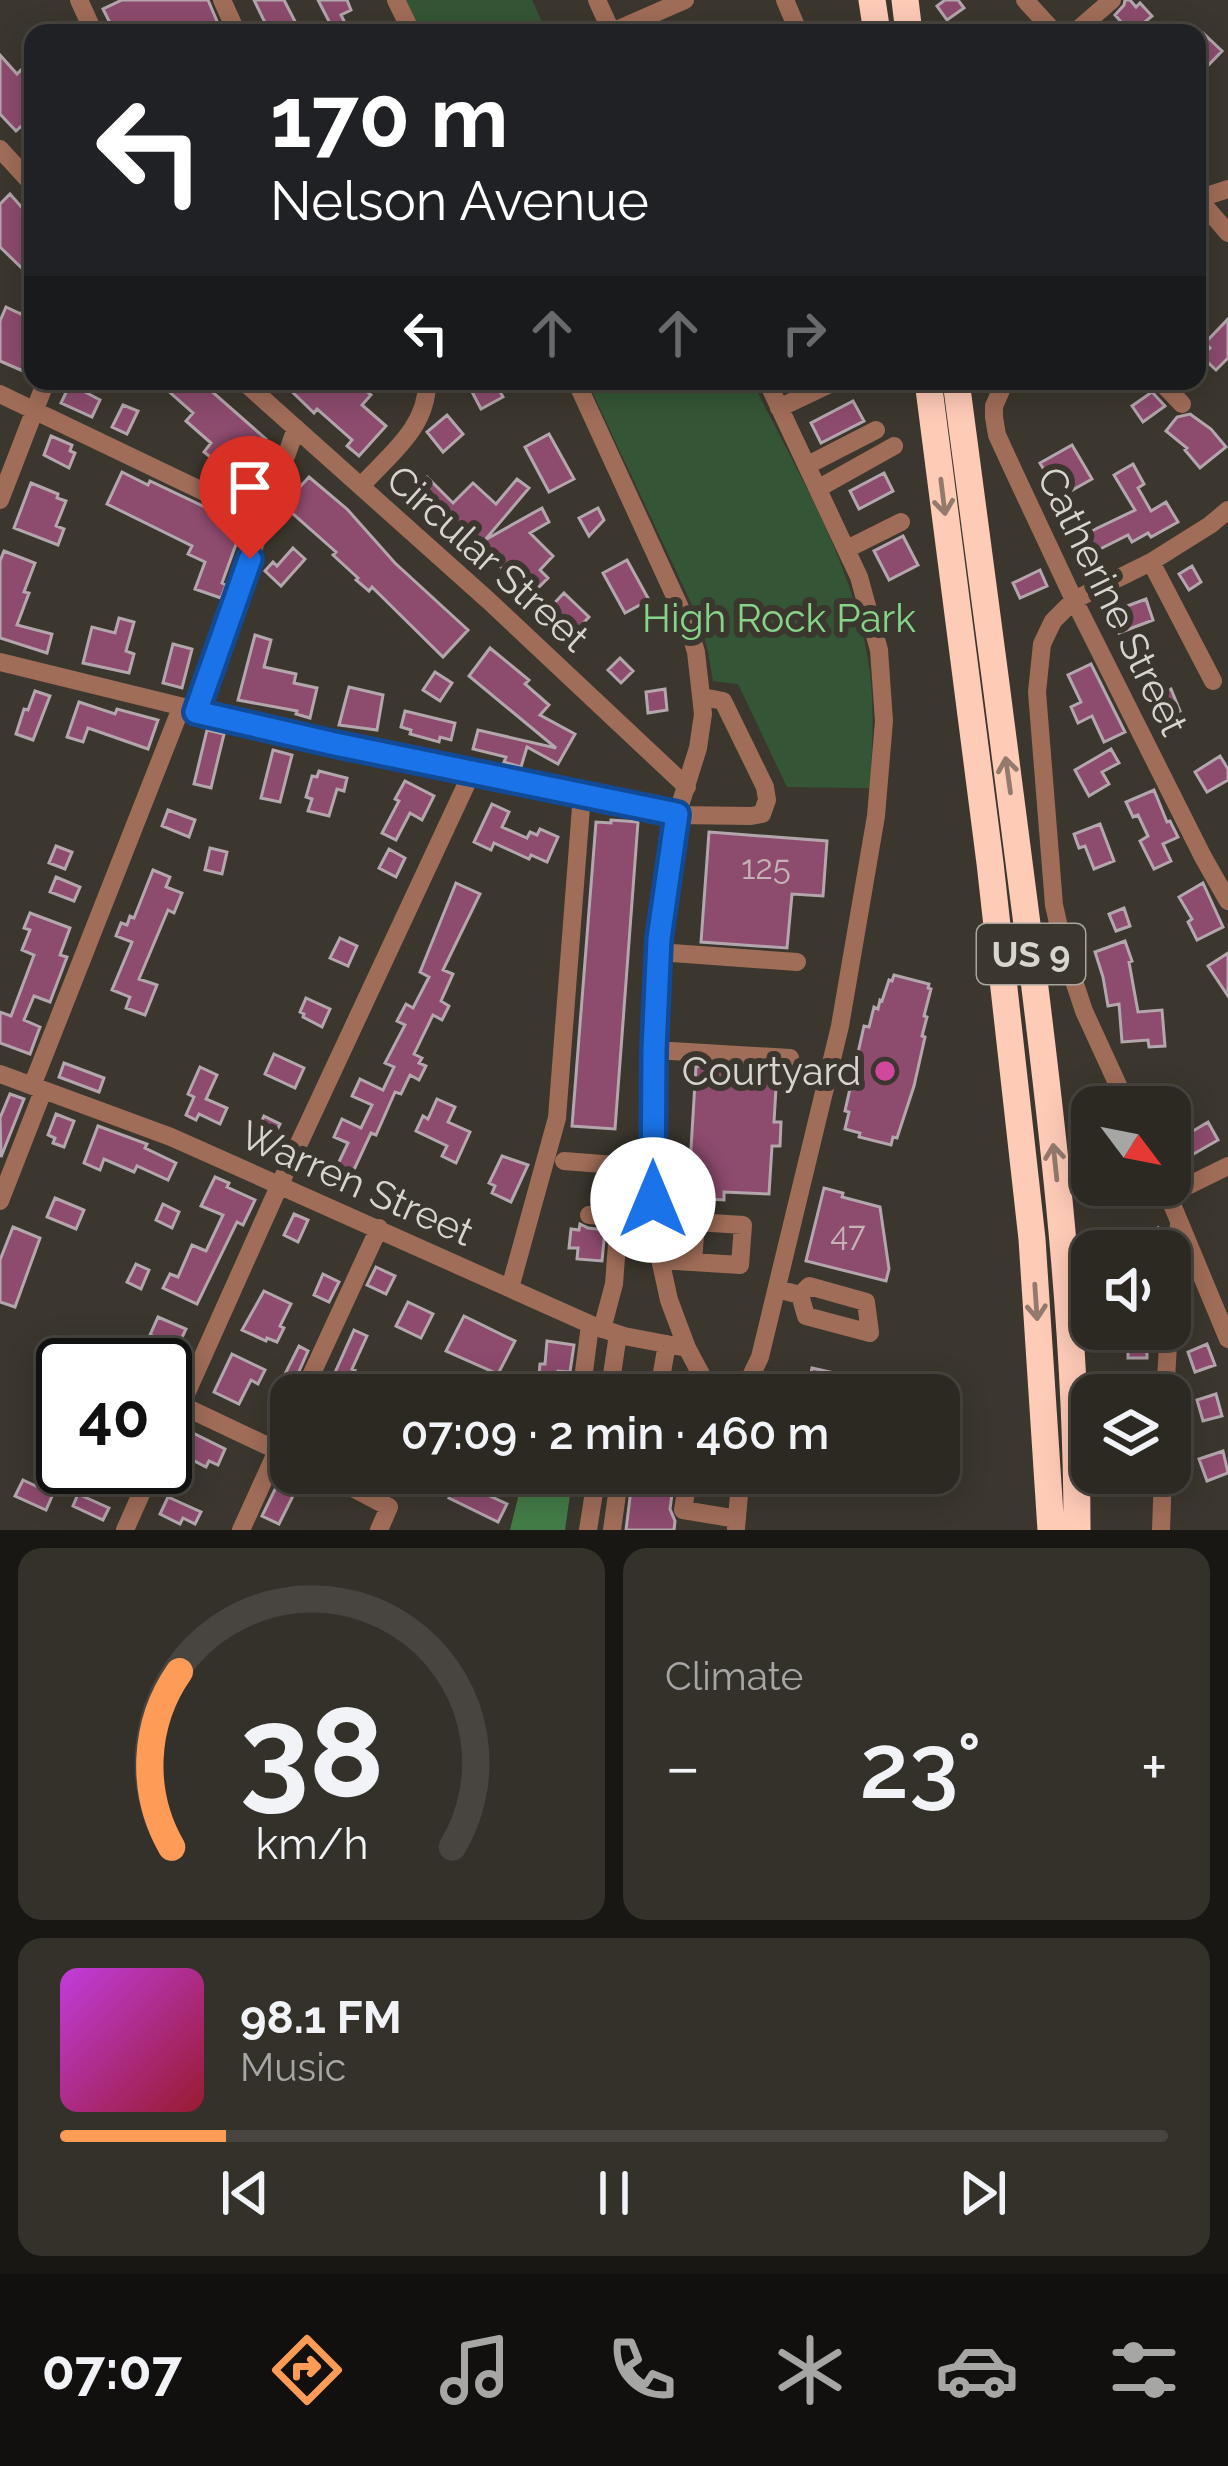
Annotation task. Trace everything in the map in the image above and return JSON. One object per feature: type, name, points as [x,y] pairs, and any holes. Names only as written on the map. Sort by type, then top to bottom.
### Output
[{"type":"highway","name":"US 9","points":[[929,390],[1030,1216],[1051,1530]]},
{"type":"highway","name":"US 9","points":[[957,390],[1052,1124],[1077,1444],[1077,1530]]},
{"type":"street","points":[[647,8],[685,0]]},
{"type":"street","points":[[1025,0],[1046,24]]},
{"type":"street","points":[[1084,24],[1112,0]]},
{"type":"street","points":[[0,149],[24,175]]},
{"type":"street","points":[[1206,207],[1228,233]]},
{"type":"street","points":[[0,500],[42,390]]},
{"type":"street","name":"Circular Street","points":[[253,390],[687,787]]},
{"type":"street","points":[[361,486],[413,429],[427,405],[427,390]]},
{"type":"street","points":[[580,390],[688,625],[703,697],[698,748],[677,814],[658,952],[654,1050],[653,1200],[660,1260],[677,1346],[697,1374]]},
{"type":"street","points":[[753,1374],[840,1027],[882,763],[878,650],[859,578],[771,390]]},
{"type":"street","points":[[779,408],[817,390]]},
{"type":"street","name":"Catherine Street","points":[[1001,390],[994,406],[998,435],[1074,600],[1228,901]]},
{"type":"street","points":[[1169,390],[1182,404]]},
{"type":"street","points":[[0,394],[263,520]]},
{"type":"street","points":[[0,1201],[38,1088],[296,428]]},
{"type":"street","points":[[808,465],[876,430]]},
{"type":"street","points":[[819,488],[894,446]]},
{"type":"street","points":[[1118,1086],[1084,1011],[1054,905],[1037,692],[1042,644],[1053,621],[1074,600],[1151,562],[1228,510]]},
{"type":"street","points":[[847,549],[901,522]]},
{"type":"street","points":[[1151,562],[1213,681]]},
{"type":"street","points":[[0,662],[335,744],[677,814],[762,814],[765,787],[723,701],[703,697]]},
{"type":"street","points":[[192,1381],[472,770]]},
{"type":"street","points":[[510,1288],[557,1118],[582,794]]},
{"type":"street","points":[[658,952],[797,962]]},
{"type":"street","points":[[654,1050],[790,1058]]},
{"type":"street","name":"Warren Street","points":[[0,1074],[171,1137],[603,1329],[677,1346]]},
{"type":"street","points":[[564,1161],[653,1168]]},
{"type":"street","points":[[1191,1180],[1228,1166]]},
{"type":"street","points":[[1174,1206],[1228,1339]]},
{"type":"street","points":[[588,1374],[614,1284],[619,1217],[589,1215]]},
{"type":"street","points":[[1179,1230],[1180,1219]]},
{"type":"street","points":[[312,1374],[379,1228]]},
{"type":"street","points":[[660,1260],[693,1262]]},
{"type":"street","points":[[777,1289],[800,1295]]},
{"type":"street","points":[[603,1329],[607,1374]]},
{"type":"street","points":[[666,1374],[677,1346]]},
{"type":"street","points":[[192,1411],[270,1447]]},
{"type":"street","points":[[241,1530],[270,1479]]},
{"type":"street","points":[[125,1530],[141,1494]]},
{"type":"street","points":[[364,1494],[389,1507],[379,1530]]},
{"type":"street","points":[[588,1530],[594,1494]]},
{"type":"street","points":[[612,1530],[617,1494]]},
{"type":"street","points":[[686,1494],[683,1510],[736,1525],[739,1494]]},
{"type":"street","points":[[1161,1530],[1162,1494]]},
{"type":"green space","points":[[406,0],[532,0],[543,24],[418,24]]},
{"type":"green space","name":"High Rock Park","points":[[591,390],[757,390],[822,519],[862,628],[872,696],[870,788],[787,787],[738,684],[713,681],[700,622]]},
{"type":"green space","points":[[519,1494],[570,1494],[565,1530],[510,1530]]},
{"type":"building","points":[[122,0],[208,0],[218,24],[110,24],[103,9]]},
{"type":"building","points":[[254,0],[284,0],[296,24],[266,24]]},
{"type":"building","points":[[318,0],[347,0],[351,10],[341,15],[346,24],[330,24]]},
{"type":"building","points":[[958,0],[964,8],[947,20],[937,6]]},
{"type":"building","points":[[1125,0],[1136,7],[1140,3],[1152,16],[1146,21],[1149,24],[1123,24],[1115,15]]},
{"type":"building","points":[[1206,36],[1222,51],[1206,68]]},
{"type":"building","points":[[0,55],[17,74],[24,69],[24,124],[16,131],[0,114]]},
{"type":"building","points":[[10,194],[24,210],[24,270],[0,247],[0,204]]},
{"type":"building","points":[[6,307],[21,314],[24,310],[23,371],[0,361],[0,321]]},
{"type":"building","points":[[1228,319],[1228,358],[1216,370],[1206,361],[1210,348],[1206,342]]},
{"type":"building","points":[[67,390],[81,390],[100,400],[92,417],[61,403]]},
{"type":"building","points":[[167,390],[210,390],[266,439],[263,442],[268,447],[240,481],[204,452],[211,443],[186,421],[193,413]]},
{"type":"building","points":[[290,390],[365,390],[371,395],[362,405],[386,426],[359,456],[347,446],[352,440],[317,409],[314,413]]},
{"type":"building","points":[[471,390],[499,390],[503,397],[481,409]]},
{"type":"building","points":[[1152,392],[1165,406],[1143,422],[1132,406]]},
{"type":"building","points":[[853,401],[864,421],[821,443],[811,423]]},
{"type":"building","points":[[123,405],[138,411],[127,434],[112,427]]},
{"type":"building","points":[[1190,414],[1226,447],[1200,468],[1187,448],[1166,431],[1177,417]]},
{"type":"building","points":[[447,415],[463,434],[443,452],[427,432]]},
{"type":"building","points":[[549,434],[574,479],[549,492],[525,447]]},
{"type":"building","points":[[51,436],[72,445],[70,451],[75,453],[69,468],[44,455]]},
{"type":"building","points":[[1072,445],[1092,479],[1069,492],[1057,472],[1048,477],[1040,463]]},
{"type":"building","points":[[1133,464],[1144,484],[1138,488],[1151,511],[1166,502],[1178,522],[1132,542],[1128,535],[1086,556],[1077,538],[1135,510],[1114,475]]},
{"type":"building","points":[[122,472],[243,525],[221,598],[195,589],[205,562],[188,554],[192,546],[107,504]]},
{"type":"building","points":[[884,473],[893,491],[859,509],[850,491]]},
{"type":"building","points":[[309,477],[468,630],[443,657],[372,587],[369,591],[356,580],[333,555],[336,552],[283,505]]},
{"type":"building","points":[[427,477],[453,503],[473,483],[496,504],[517,479],[529,488],[485,540],[542,508],[549,522],[530,533],[553,556],[540,570],[548,578],[536,590],[508,563],[503,569],[477,543],[474,546],[433,502],[423,512],[414,503],[419,498],[413,491]]},
{"type":"building","points":[[31,483],[66,501],[56,526],[64,529],[58,545],[14,528]]},
{"type":"building","points":[[598,508],[604,520],[589,536],[579,518]]},
{"type":"building","points":[[903,536],[918,565],[889,580],[874,551]]},
{"type":"building","points":[[293,548],[305,559],[281,586],[265,571],[273,562],[277,566]]},
{"type":"building","points":[[4,551],[35,563],[17,625],[52,634],[47,653],[0,638]]},
{"type":"building","points":[[627,560],[649,600],[625,613],[603,573]]},
{"type":"building","points":[[1192,566],[1201,582],[1189,590],[1179,574]]},
{"type":"building","points":[[1040,570],[1047,586],[1020,598],[1013,583]]},
{"type":"building","points":[[564,593],[589,617],[569,638],[566,634],[562,638],[546,621],[545,613]]},
{"type":"building","points":[[1146,599],[1153,620],[1119,633],[1111,612]]},
{"type":"building","points":[[119,618],[134,622],[126,651],[134,654],[129,673],[83,663],[92,627],[115,633]]},
{"type":"building","points":[[255,635],[271,640],[264,667],[296,674],[294,683],[317,688],[310,718],[297,711],[238,700]]},
{"type":"building","points":[[173,644],[192,649],[182,688],[163,683]]},
{"type":"building","points":[[490,648],[529,680],[525,684],[549,705],[540,715],[575,734],[558,764],[527,747],[521,767],[504,762],[506,757],[473,749],[478,730],[556,748],[469,676]]},
{"type":"building","points":[[620,658],[633,671],[621,683],[608,670]]},
{"type":"building","points":[[1091,664],[1125,732],[1104,742],[1092,716],[1078,723],[1071,707],[1081,702],[1068,675]]},
{"type":"building","points":[[435,672],[452,683],[440,701],[423,690]]},
{"type":"building","points":[[349,687],[383,695],[377,730],[339,725]]},
{"type":"building","points":[[665,689],[667,710],[648,713],[646,692]]},
{"type":"building","points":[[1171,689],[1180,711],[1163,719],[1154,697]]},
{"type":"building","points":[[35,691],[50,696],[33,740],[16,734]]},
{"type":"building","points":[[79,702],[115,714],[117,709],[158,720],[148,749],[88,728],[83,742],[67,737]]},
{"type":"building","points":[[405,711],[455,723],[451,740],[440,737],[439,742],[410,734],[411,730],[401,727]]},
{"type":"building","points":[[207,730],[224,734],[211,788],[194,784]]},
{"type":"building","points":[[1111,749],[1119,763],[1102,772],[1109,784],[1089,796],[1075,770]]},
{"type":"building","points":[[273,750],[292,755],[280,802],[261,798]]},
{"type":"building","points":[[1220,756],[1228,780],[1207,792],[1195,772]]},
{"type":"building","points":[[319,771],[347,778],[344,791],[337,789],[329,816],[308,811],[312,799],[306,797],[312,776],[317,777]]},
{"type":"building","points":[[405,781],[434,796],[422,820],[410,813],[396,840],[382,833]]},
{"type":"building","points":[[1154,790],[1178,837],[1163,844],[1171,861],[1154,869],[1140,841],[1148,836],[1126,802]]},
{"type":"building","points":[[492,804],[509,812],[502,827],[527,838],[540,829],[558,837],[547,862],[494,843],[491,850],[474,842]]},
{"type":"building","points":[[168,810],[195,820],[189,837],[162,826]]},
{"type":"building","points":[[596,822],[638,822],[615,1129],[572,1126]]},
{"type":"building","points":[[1100,824],[1114,861],[1094,869],[1074,834]]},
{"type":"building","points":[[709,832],[827,841],[823,896],[792,894],[787,948],[701,942]]},
{"type":"building","points":[[56,846],[72,852],[65,869],[49,863]]},
{"type":"building","points":[[210,848],[227,852],[222,874],[205,870]]},
{"type":"building","points":[[389,849],[405,858],[396,877],[379,868]]},
{"type":"building","points":[[153,870],[170,877],[166,887],[182,893],[174,913],[168,910],[139,979],[157,985],[145,1015],[126,1008],[130,997],[112,990],[132,942],[116,936],[121,923],[127,925],[130,916],[134,918]]},
{"type":"building","points":[[56,877],[80,887],[74,901],[50,892]]},
{"type":"building","points":[[456,883],[480,894],[443,970],[453,974],[441,1001],[449,1006],[442,1020],[433,1015],[414,1054],[426,1066],[419,1080],[410,1075],[401,1094],[395,1092],[346,1187],[315,1172],[321,1159],[337,1166],[348,1143],[334,1137],[342,1119],[361,1128],[372,1105],[352,1096],[360,1079],[383,1090],[394,1067],[385,1063],[405,1025],[397,1021],[406,1004],[413,1008],[429,977],[420,972]]},
{"type":"building","points":[[1203,883],[1223,927],[1197,940],[1179,897]]},
{"type":"building","points":[[1124,908],[1130,926],[1116,931],[1109,914]]},
{"type":"building","points":[[30,913],[70,928],[60,955],[67,957],[50,1002],[34,996],[24,1020],[40,1027],[30,1054],[0,1043],[0,1012],[11,1016],[34,955],[22,950]]},
{"type":"building","points":[[340,938],[357,946],[348,966],[330,958]]},
{"type":"building","points":[[1125,941],[1138,1012],[1162,1010],[1165,1046],[1149,1047],[1148,1040],[1122,1042],[1119,1004],[1108,1006],[1095,952]]},
{"type":"building","points":[[1228,953],[1228,996],[1208,966]]},
{"type":"building","name":"Courtyard","points":[[894,975],[929,984],[931,989],[914,1086],[891,1145],[845,1129],[849,1112],[845,1111],[864,1026],[869,1027],[874,1007],[878,1009]]},
{"type":"building","points":[[306,998],[330,1009],[322,1027],[300,1012]]},
{"type":"building","points":[[274,1054],[304,1068],[295,1088],[265,1074]]},
{"type":"building","points":[[64,1063],[104,1078],[99,1092],[59,1077]]},
{"type":"building","points":[[696,1066],[777,1071],[774,1122],[781,1122],[780,1146],[772,1146],[769,1194],[724,1192],[724,1200],[688,1198]]},
{"type":"building","points":[[200,1067],[217,1075],[206,1099],[227,1108],[220,1124],[199,1114],[196,1120],[186,1115],[194,1097],[188,1094]]},
{"type":"building","points":[[10,1094],[24,1099],[1,1157],[0,1118]]},
{"type":"building","points":[[437,1099],[455,1107],[448,1122],[470,1132],[456,1163],[442,1156],[447,1146],[416,1131]]},
{"type":"building","points":[[56,1114],[74,1121],[64,1147],[48,1135]]},
{"type":"building","points":[[264,1116],[280,1124],[269,1147],[246,1136],[251,1126],[258,1129]]},
{"type":"building","points":[[1208,1122],[1218,1140],[1191,1155],[1191,1132]]},
{"type":"building","points":[[98,1126],[147,1144],[145,1148],[176,1163],[168,1180],[137,1166],[134,1172],[104,1159],[100,1170],[84,1163]]},
{"type":"building","points":[[502,1156],[528,1165],[511,1202],[492,1193],[495,1186],[489,1183]]},
{"type":"building","points":[[215,1177],[255,1200],[243,1225],[237,1222],[197,1304],[163,1288],[170,1274],[178,1277],[192,1245],[206,1251],[223,1215],[201,1206]]},
{"type":"building","points":[[824,1188],[880,1207],[889,1269],[886,1281],[806,1261]]},
{"type":"building","points":[[55,1198],[84,1210],[76,1229],[47,1217]]},
{"type":"building","points":[[163,1204],[179,1212],[172,1228],[156,1220]]},
{"type":"building","points":[[294,1214],[308,1220],[298,1242],[284,1235]]},
{"type":"building","points":[[580,1224],[605,1230],[602,1261],[577,1259],[578,1248],[569,1248],[571,1229],[579,1230]]},
{"type":"building","points":[[13,1227],[40,1238],[15,1307],[0,1302],[0,1260]]},
{"type":"building","points":[[136,1264],[149,1270],[141,1289],[127,1282]]},
{"type":"building","points":[[376,1267],[395,1276],[386,1294],[367,1285]]},
{"type":"building","points":[[323,1274],[339,1282],[329,1302],[314,1295]]},
{"type":"building","points":[[264,1291],[291,1304],[277,1342],[242,1330]]},
{"type":"building","points":[[408,1302],[433,1314],[421,1338],[396,1326]]},
{"type":"building","points":[[464,1316],[515,1341],[498,1374],[446,1351]]},
{"type":"building","points":[[158,1317],[186,1329],[182,1338],[150,1335]]},
{"type":"building","points":[[354,1330],[367,1336],[353,1374],[334,1374]]},
{"type":"building","points":[[547,1341],[574,1345],[570,1372],[539,1374],[540,1364],[545,1364]]},
{"type":"building","points":[[1207,1344],[1215,1365],[1195,1372],[1188,1352]]},
{"type":"building","points":[[299,1346],[308,1351],[298,1374],[285,1374]]},
{"type":"building","points":[[1128,1350],[1147,1350],[1147,1358],[1128,1358]]},
{"type":"building","points":[[232,1354],[265,1370],[258,1384],[251,1380],[239,1404],[214,1392]]},
{"type":"building","points":[[1216,1394],[1222,1416],[1203,1421],[1197,1400]]},
{"type":"building","points":[[192,1435],[225,1449],[218,1465],[209,1461],[206,1467],[192,1460]]},
{"type":"building","points":[[1223,1451],[1228,1473],[1207,1481],[1199,1459]]},
{"type":"building","points":[[23,1480],[36,1486],[36,1494],[53,1494],[46,1510],[15,1496]]},
{"type":"building","points":[[78,1494],[109,1508],[103,1520],[73,1506]]},
{"type":"building","points":[[273,1494],[294,1494],[279,1524],[262,1516]]},
{"type":"building","points":[[451,1494],[491,1494],[507,1504],[498,1522],[449,1498]]},
{"type":"building","points":[[630,1494],[672,1494],[674,1530],[626,1530]]},
{"type":"building","points":[[168,1497],[201,1512],[195,1524],[183,1518],[180,1524],[160,1514]]},
{"type":"place","name":"Courtyard","points":[[885,1071]]},
{"type":"route","points":[[250,559],[196,712],[677,814],[659,939],[653,1200]]}]
